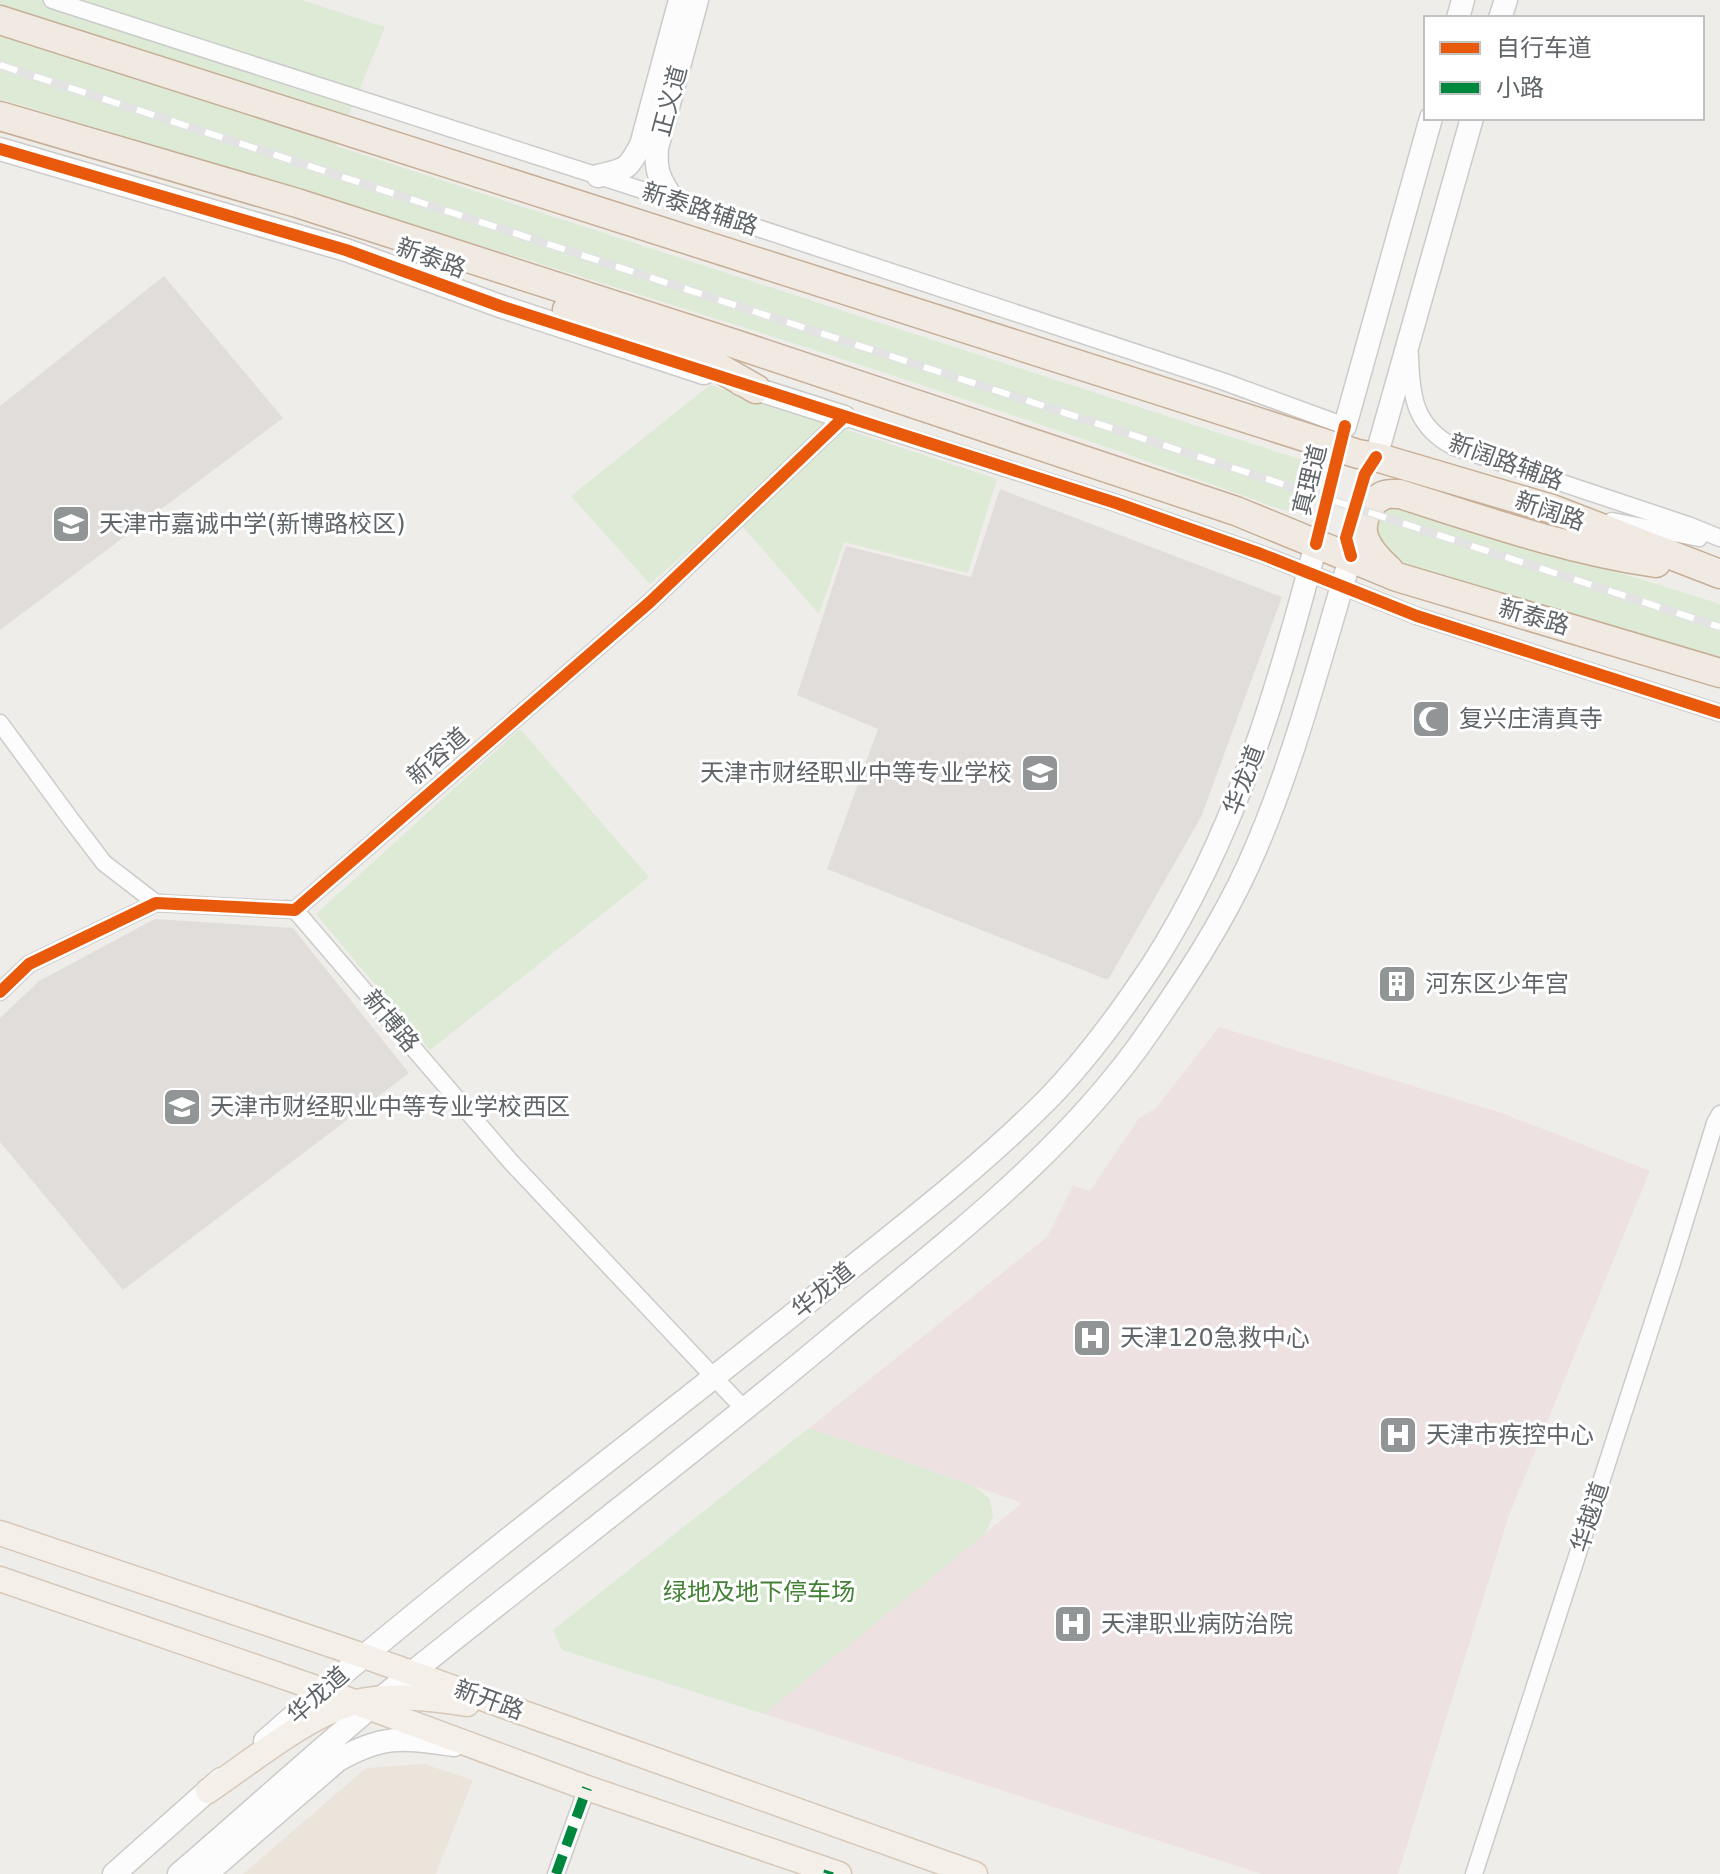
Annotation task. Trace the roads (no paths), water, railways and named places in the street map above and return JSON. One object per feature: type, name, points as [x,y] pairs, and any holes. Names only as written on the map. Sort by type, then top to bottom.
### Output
[{"type":"highway","name":"新阔路","points":[[0,20],[1358,454],[1552,509],[1714,572]]},
{"type":"highway","points":[[0,116],[297,203],[394,235],[489,284],[678,349],[756,389]]},
{"type":"highway","name":"新泰路","points":[[394,235],[935,409],[1236,511],[1397,577],[1720,673]]},
{"type":"highway","points":[[1397,577],[1372,552],[1363,531],[1367,511],[1373,503],[1383,495],[1391,494],[1400,494],[1525,534],[1629,559],[1714,572]]},
{"type":"main road","name":"正义道","points":[[598,176],[619,171],[631,164],[641,145],[680,0]]},
{"type":"main road","name":"正义道","points":[[673,200],[655,166],[657,148],[697,0]]},
{"type":"main road","name":"真理道","points":[[1345,426],[1430,120]]},
{"type":"main road","points":[[1376,457],[1471,120]]},
{"type":"main road","name":"新泰路","points":[[0,149],[346,250],[500,306],[844,417]]},
{"type":"main road","name":"华龙道","points":[[114,1874],[322,1690],[444,1589],[967,1174],[1050,1096],[1085,1056],[1152,966],[1202,878],[1230,817],[1324,579],[1316,544]]},
{"type":"main road","points":[[179,1874],[369,1703],[412,1673],[745,1410],[985,1208],[1080,1118],[1120,1072],[1148,1033],[1210,937],[1246,870],[1290,760],[1324,579],[1351,556]]},
{"type":"main road","name":"新开路","points":[[0,1533],[364,1656],[975,1874]]},
{"type":"main road","name":"新开路","points":[[0,1579],[322,1690],[369,1703],[587,1788],[832,1873]]},
{"type":"main road","points":[[208,1791],[329,1712],[369,1703],[430,1699],[517,1710]]},
{"type":"main road","points":[[206,1874],[338,1760],[362,1747],[385,1740],[407,1739],[489,1752]]},
{"type":"street","name":"新泰路辅路","points":[[52,0],[673,200],[1222,381],[1345,426]]},
{"type":"street","name":"新阔路辅路","points":[[1409,339],[1414,401],[1432,433],[1443,441],[1688,525],[1720,540]]},
{"type":"street","points":[[844,417],[1130,508],[1417,616],[1720,713]]},
{"type":"street","name":"新容道","points":[[295,910],[650,602],[844,417]]},
{"type":"street","points":[[1552,509],[1720,540]]},
{"type":"street","points":[[0,723],[104,863],[156,903]]},
{"type":"street","points":[[0,992],[29,964],[156,903],[295,910]]},
{"type":"street","name":"新博路","points":[[295,910],[511,1162],[745,1410]]},
{"type":"street","name":"华越道","points":[[1474,1874],[1720,1114]]},
{"type":"street","points":[[556,1874],[587,1788]]},
{"type":"railway","points":[[0,65],[1720,627]]},
{"type":"place","name":"天津市嘉诚中学(新博路校区)","points":[[71,524]]},
{"type":"place","name":"复兴庄清真寺","points":[[1431,719]]},
{"type":"place","name":"天津市财经职业中等专业学校","points":[[1040,773]]},
{"type":"place","name":"河东区少年宫","points":[[1397,984]]},
{"type":"place","name":"天津市财经职业中等专业学校西区","points":[[182,1107]]},
{"type":"place","name":"天津120急救中心","points":[[1092,1338]]},
{"type":"place","name":"天津市疾控中心","points":[[1398,1435]]},
{"type":"place","name":"天津职业病防治院","points":[[1073,1624]]},
{"type":"park label","name":"绿地及地下停车场","points":[[759,1592]]}]
